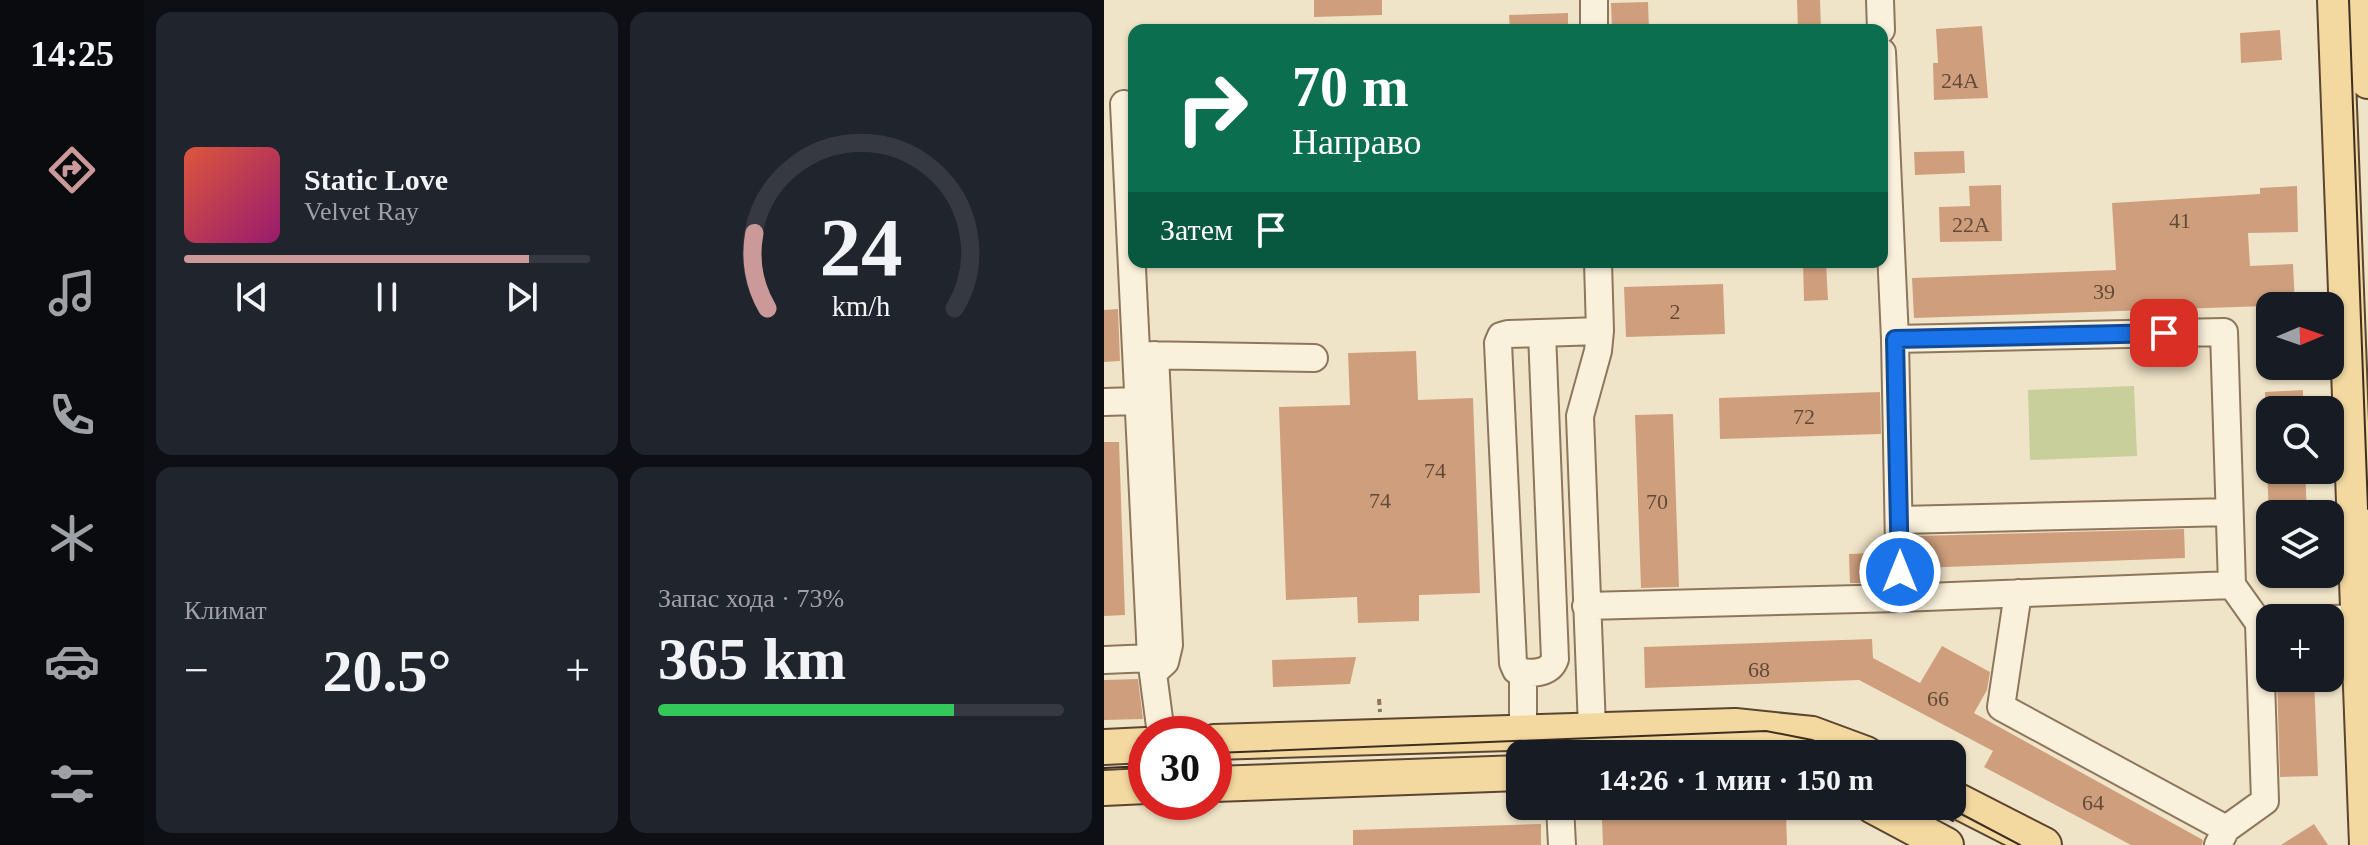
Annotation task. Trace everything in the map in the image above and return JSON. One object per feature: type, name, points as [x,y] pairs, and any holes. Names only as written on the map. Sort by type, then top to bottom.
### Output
[{"type":"main road","points":[[2335,0],[2352,618],[2367,845]]},
{"type":"main road","points":[[2365,0],[2368,81]]},
{"type":"main road","points":[[1610,740],[1735,726],[1812,734],[1828,740]]},
{"type":"main road","points":[[1232,741],[1523,732],[1578,740]]},
{"type":"main road","points":[[1104,747],[1128,746]]},
{"type":"main road","points":[[1232,783],[1506,774]]},
{"type":"main road","points":[[1104,788],[1128,787]]},
{"type":"main road","points":[[1966,805],[2044,845]]},
{"type":"main road","points":[[1899,820],[1946,845]]},
{"type":"street","points":[[1594,0],[1594,24]]},
{"type":"street","points":[[1880,0],[1881,24]]},
{"type":"street","points":[[1121,104],[1128,177]]},
{"type":"street","points":[[1888,184],[1895,339],[1900,598]]},
{"type":"street","points":[[1137,268],[1145,355],[1152,500],[1152,665],[1159,716]]},
{"type":"street","points":[[1592,740],[1580,416],[1598,351],[1598,268]]},
{"type":"street","points":[[1542,333],[1555,659],[1547,671],[1523,672],[1516,670],[1513,663],[1498,343],[1501,336],[1508,334],[1600,331]]},
{"type":"street","points":[[1895,339],[2224,332],[2232,585],[2256,613]]},
{"type":"street","points":[[1145,355],[1314,358]]},
{"type":"street","points":[[1145,355],[1137,401],[1152,500]]},
{"type":"street","points":[[1104,402],[1137,401]]},
{"type":"street","points":[[1900,520],[2229,512]]},
{"type":"street","points":[[1586,606],[2232,585]]},
{"type":"street","points":[[2018,593],[2001,707],[2222,837],[2265,801],[2264,692]]},
{"type":"street","points":[[1104,660],[1152,665]]},
{"type":"street","points":[[1523,672],[1523,732]]},
{"type":"street","points":[[1561,820],[1562,845]]},
{"type":"green space","points":[[2134,386],[2137,456],[2030,460],[2028,390]]},
{"type":"building","points":[[1314,0],[1382,0],[1382,15],[1314,17]]},
{"type":"building","points":[[1797,0],[1820,0],[1821,24],[1798,24]]},
{"type":"building","points":[[1648,2],[1649,24],[1612,24],[1611,3]]},
{"type":"building","points":[[1568,13],[1568,24],[1510,24],[1509,15]]},
{"type":"building","points":[[1982,26],[1988,98],[1934,100],[1933,63],[1938,63],[1936,29]]},
{"type":"building","points":[[2280,30],[2282,60],[2241,63],[2240,33]]},
{"type":"building","points":[[1964,151],[1965,173],[1915,175],[1914,152]]},
{"type":"building","points":[[2001,185],[2002,241],[1940,242],[1939,207],[1970,206],[1969,186]]},
{"type":"building","points":[[2297,186],[2298,232],[2248,233],[2250,266],[2293,264],[2294,292],[2256,292],[2256,306],[1914,318],[1912,278],[2116,270],[2112,203],[2260,194],[2260,188]]},
{"type":"building","points":[[1803,268],[1826,268],[1828,300],[1804,301]]},
{"type":"building","points":[[1723,284],[1725,334],[1626,337],[1624,287]]},
{"type":"building","points":[[1118,309],[1120,361],[1104,362],[1104,310]]},
{"type":"building","points":[[1416,351],[1418,400],[1473,398],[1480,593],[1419,595],[1419,621],[1358,623],[1357,597],[1286,600],[1279,407],[1350,405],[1348,353]]},
{"type":"building","points":[[2303,390],[2303,396],[2265,396],[2265,392]]},
{"type":"building","points":[[1880,392],[1881,434],[1720,439],[1719,398]]},
{"type":"building","points":[[1673,414],[1679,587],[1641,588],[1635,415]]},
{"type":"building","points":[[1104,442],[1119,442],[1125,615],[1104,616]]},
{"type":"building","points":[[2268,484],[2306,484],[2306,500],[2268,500]]},
{"type":"building","points":[[2184,529],[2185,558],[1918,568],[1917,536]]},
{"type":"building","points":[[1872,553],[1873,583],[1850,583],[1849,554]]},
{"type":"building","points":[[1872,639],[1873,658],[1920,683],[1942,646],[1990,672],[1987,690],[1974,713],[2203,840],[2202,845],[2131,845],[1984,767],[1993,751],[1859,680],[1645,688],[1644,647]]},
{"type":"building","points":[[1356,657],[1350,684],[1273,687],[1272,660]]},
{"type":"building","points":[[1138,679],[1143,716],[1104,720],[1104,680]]},
{"type":"building","points":[[2277,692],[2315,692],[2318,776],[2280,777]]},
{"type":"building","points":[[1602,820],[1786,820],[1787,845],[1603,845]]},
{"type":"building","points":[[1541,824],[1541,845],[1353,845],[1353,830]]},
{"type":"building","points":[[2314,824],[2328,845],[2281,845]]},
{"type":"tram line","points":[[2349,0],[2368,509]]},
{"type":"tram line","points":[[1540,740],[1766,731],[1812,740]]},
{"type":"tram line","points":[[1232,752],[1506,741]]},
{"type":"tram line","points":[[1104,768],[1128,767]]},
{"type":"tram line","points":[[1966,817],[2020,845]]},
{"type":"route","points":[[1900,572],[1895,339],[2164,333]]}]
